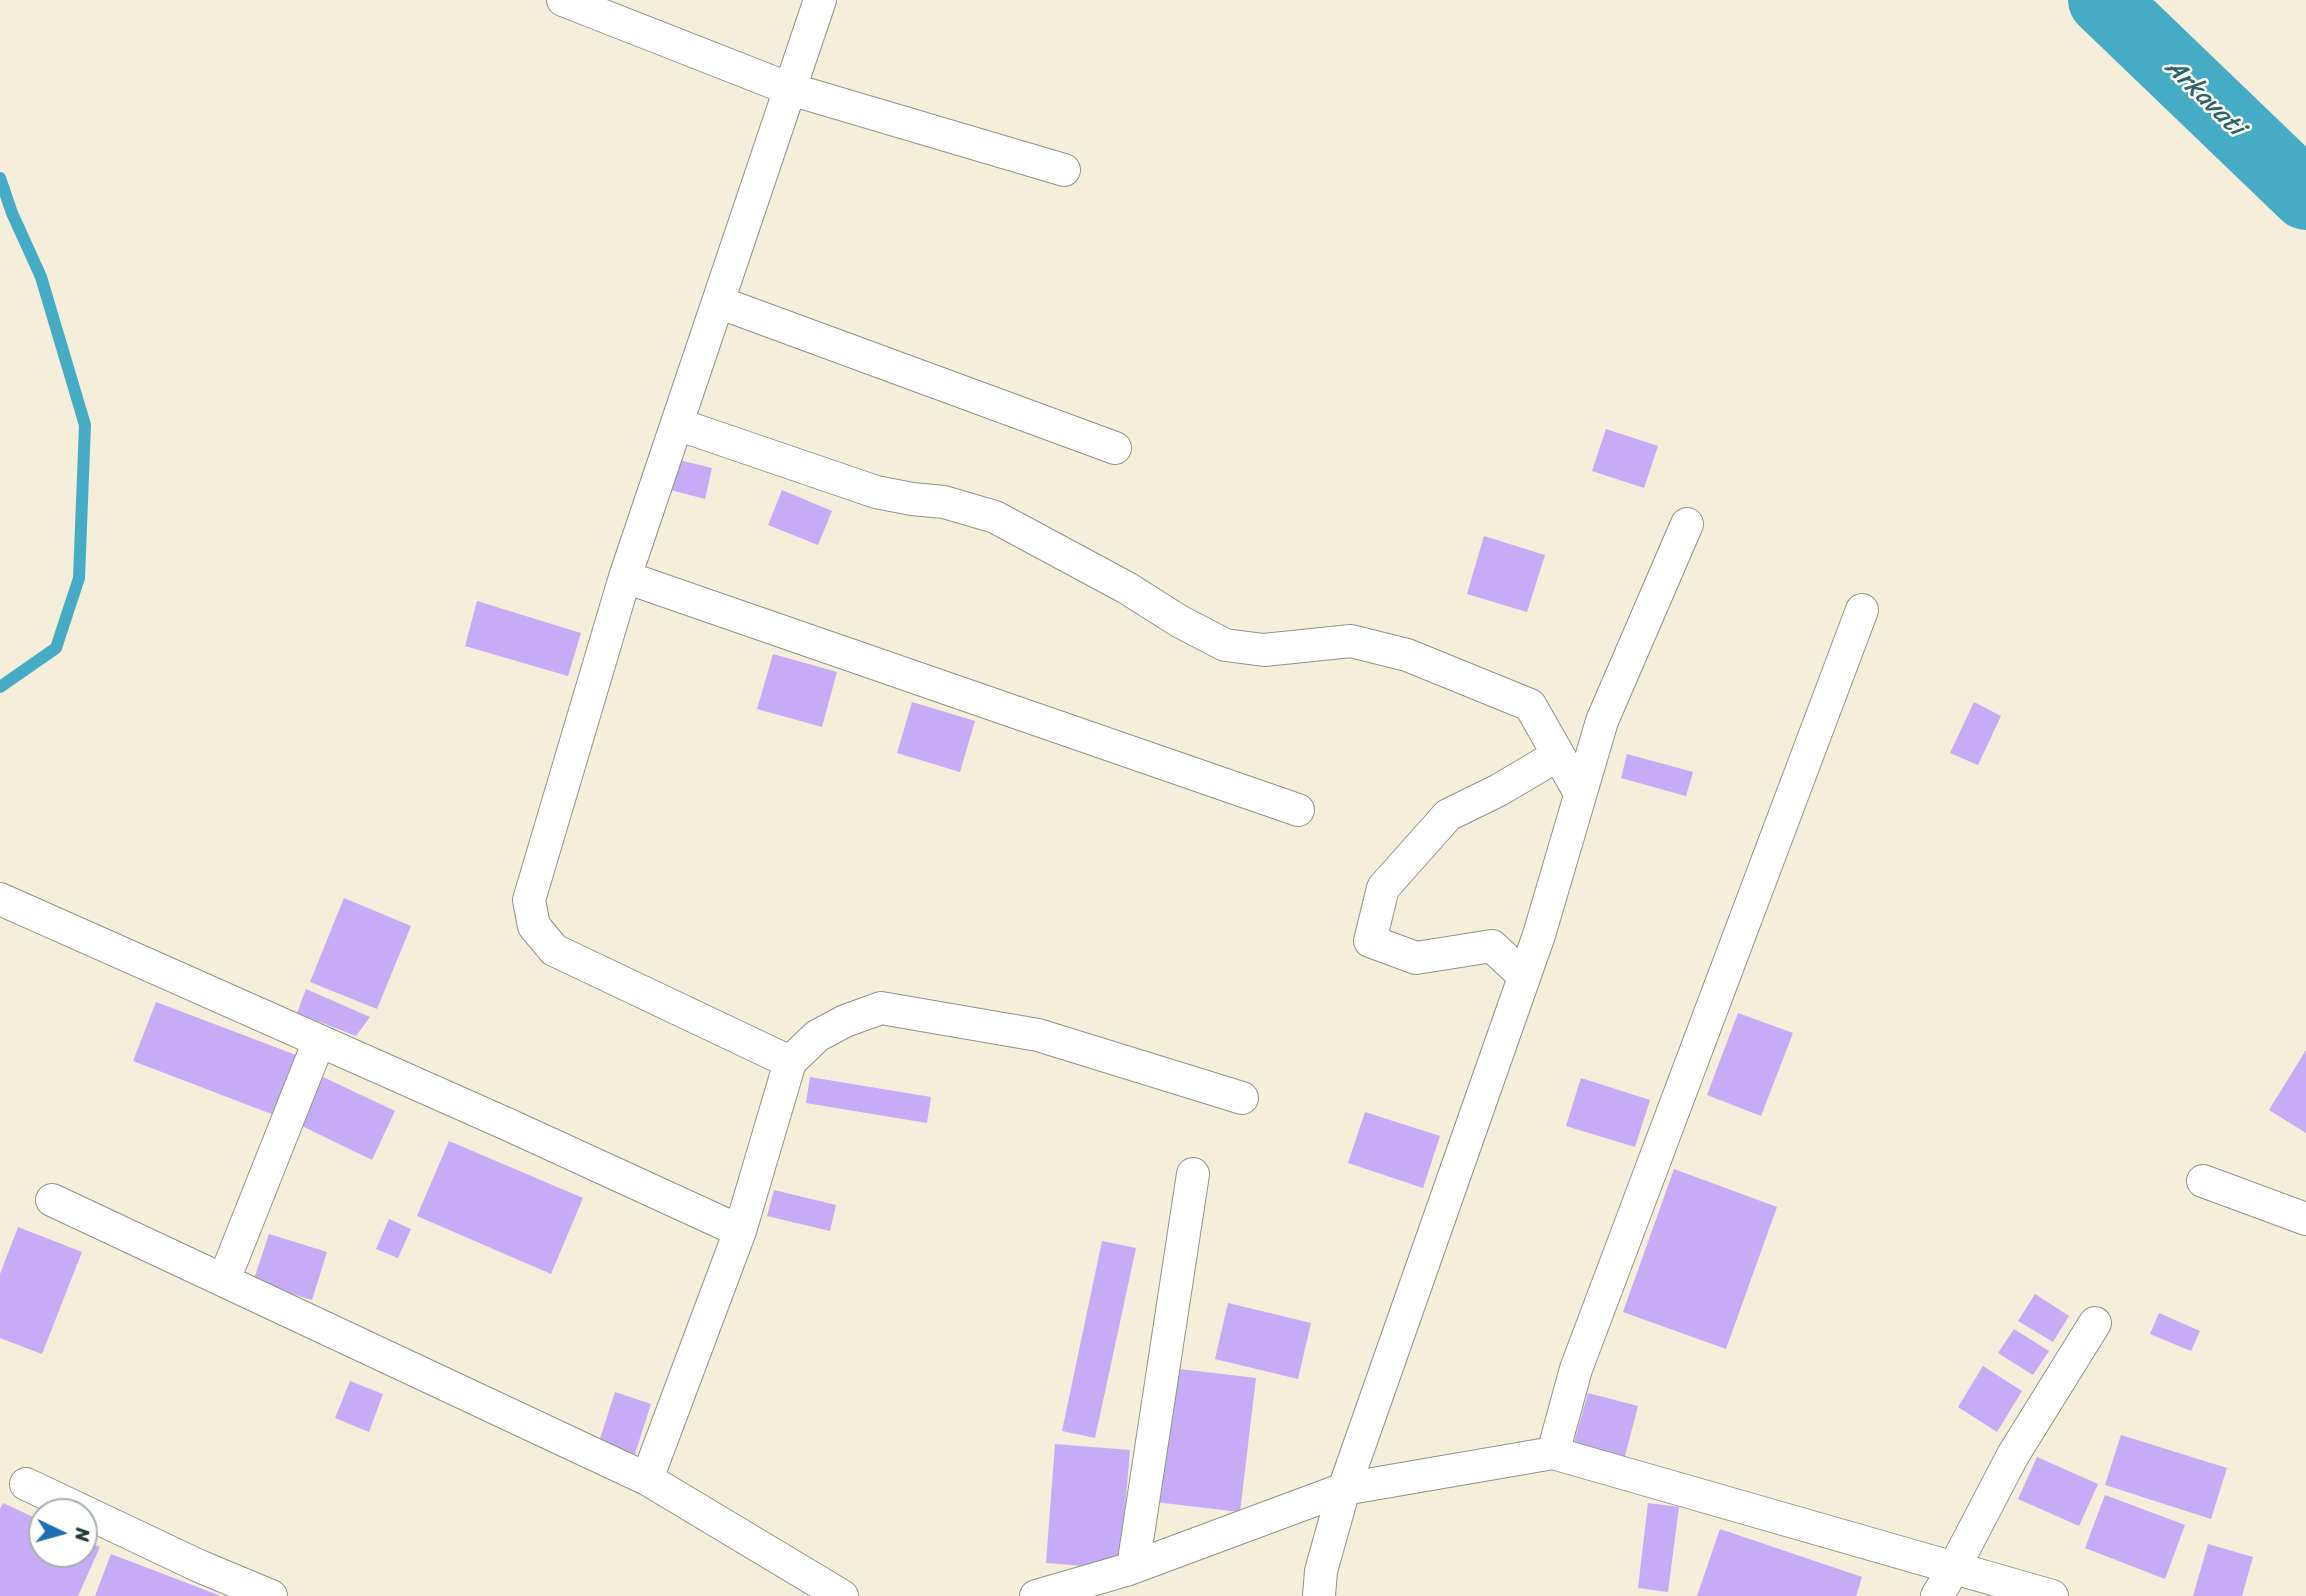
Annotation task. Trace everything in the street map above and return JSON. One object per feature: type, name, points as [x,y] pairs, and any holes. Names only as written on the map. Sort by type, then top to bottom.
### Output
[{"type":"street","points":[[563,0],[790,89],[1064,170]]},
{"type":"street","points":[[790,1062],[554,950],[534,926],[529,900],[625,577],[820,0]]},
{"type":"street","points":[[718,302],[1115,448]]},
{"type":"street","points":[[677,424],[876,492],[944,502],[995,517],[1127,588],[1179,621],[1225,645],[1264,650],[1350,641],[1407,655],[1530,705],[1580,793]]},
{"type":"street","points":[[1319,1596],[1321,1572],[1344,1489],[1539,934],[1602,721],[1687,524]]},
{"type":"street","points":[[625,577],[1298,810]]},
{"type":"street","points":[[1553,1453],[1576,1369],[1862,610]]},
{"type":"street","points":[[1524,976],[1492,946],[1416,958],[1370,941],[1383,888],[1448,815],[1499,790],[1558,755]]},
{"type":"street","points":[[0,899],[740,1231]]},
{"type":"street","points":[[647,1479],[740,1231],[790,1062],[817,1036],[845,1021],[881,1008],[1038,1035],[1242,1098]]},
{"type":"street","points":[[224,1280],[319,1041]]},
{"type":"street","points":[[1133,1567],[1193,1174]]},
{"type":"street","points":[[2203,1181],[2306,1219]]},
{"type":"street","points":[[52,1200],[647,1479],[842,1596]]},
{"type":"street","points":[[1937,1596],[2013,1455],[2095,1323]]},
{"type":"street","points":[[1036,1596],[1133,1567],[1344,1489],[1553,1453],[2052,1596]]},
{"type":"street","points":[[26,1484],[199,1566],[271,1596]]},
{"type":"building","points":[[1606,429],[1658,446],[1644,488],[1592,471]]},
{"type":"building","points":[[675,459],[712,468],[705,499],[667,489]]},
{"type":"building","points":[[782,490],[832,511],[818,545],[768,525]]},
{"type":"building","points":[[1484,536],[1545,555],[1527,612],[1467,594]]},
{"type":"building","points":[[477,601],[581,633],[568,676],[465,646]]},
{"type":"building","points":[[773,654],[837,672],[822,727],[757,709]]},
{"type":"building","points":[[912,702],[975,721],[960,772],[897,753]]},
{"type":"building","points":[[1974,702],[2001,716],[1978,765],[1950,753]]},
{"type":"building","points":[[1627,754],[1693,772],[1686,796],[1621,778]]},
{"type":"building","points":[[344,898],[411,926],[377,1009],[310,982]]},
{"type":"building","points":[[306,989],[370,1017],[356,1036],[297,1013]]},
{"type":"building","points":[[156,1002],[296,1055],[274,1115],[133,1061]]},
{"type":"building","points":[[1738,1013],[1793,1033],[1761,1116],[1707,1095]]},
{"type":"building","points":[[2306,1050],[2306,1133],[2269,1110]]},
{"type":"building","points":[[323,1077],[395,1111],[372,1160],[300,1125]]},
{"type":"building","points":[[810,1077],[931,1097],[927,1123],[806,1103]]},
{"type":"building","points":[[1581,1078],[1650,1100],[1635,1147],[1566,1126]]},
{"type":"building","points":[[1365,1112],[1440,1136],[1423,1188],[1348,1163]]},
{"type":"building","points":[[449,1141],[583,1198],[551,1274],[417,1216]]},
{"type":"building","points":[[1674,1169],[1777,1207],[1726,1349],[1623,1312]]},
{"type":"building","points":[[774,1190],[836,1205],[830,1231],[767,1216]]},
{"type":"building","points":[[389,1219],[411,1229],[398,1258],[376,1249]]},
{"type":"building","points":[[18,1227],[82,1252],[42,1354],[0,1338],[0,1274]]},
{"type":"building","points":[[269,1234],[327,1252],[312,1300],[253,1282]]},
{"type":"building","points":[[1102,1241],[1136,1248],[1095,1438],[1062,1431]]},
{"type":"building","points":[[2035,1294],[2069,1316],[2053,1342],[2018,1321]]},
{"type":"building","points":[[1228,1303],[1311,1323],[1298,1379],[1215,1359]]},
{"type":"building","points":[[2159,1313],[2200,1331],[2191,1351],[2150,1334]]},
{"type":"building","points":[[2014,1329],[2049,1351],[2033,1375],[1998,1353]]},
{"type":"building","points":[[1983,1366],[2022,1391],[1997,1432],[1958,1407]]},
{"type":"building","points":[[1171,1368],[1256,1378],[1240,1512],[1155,1502]]},
{"type":"building","points":[[350,1381],[383,1394],[369,1432],[335,1418]]},
{"type":"building","points":[[615,1392],[651,1404],[634,1457],[598,1445]]},
{"type":"building","points":[[1588,1393],[1638,1406],[1624,1460],[1573,1446]]},
{"type":"building","points":[[2121,1435],[2227,1468],[2211,1519],[2105,1485]]},
{"type":"building","points":[[1055,1444],[1130,1450],[1120,1569],[1046,1563]]},
{"type":"building","points":[[2037,1457],[2098,1484],[2079,1526],[2018,1499]]},
{"type":"building","points":[[2105,1495],[2185,1525],[2165,1579],[2085,1548]]},
{"type":"building","points":[[3,1503],[28,1515],[28,1568],[91,1568],[78,1596],[0,1596],[0,1509]]},
{"type":"building","points":[[1648,1503],[1679,1507],[1668,1592],[1638,1588]]},
{"type":"building","points":[[1720,1529],[1862,1577],[1856,1596],[1697,1596]]},
{"type":"building","points":[[2208,1544],[2253,1557],[2242,1596],[2193,1596]]},
{"type":"building","points":[[111,1554],[221,1596],[95,1596]]},
{"type":"waterway","name":"Arkavati","points":[[2103,0],[2306,195]]},
{"type":"waterway","points":[[0,178],[12,213],[41,277],[85,425],[79,578],[56,648],[0,687]]}]
